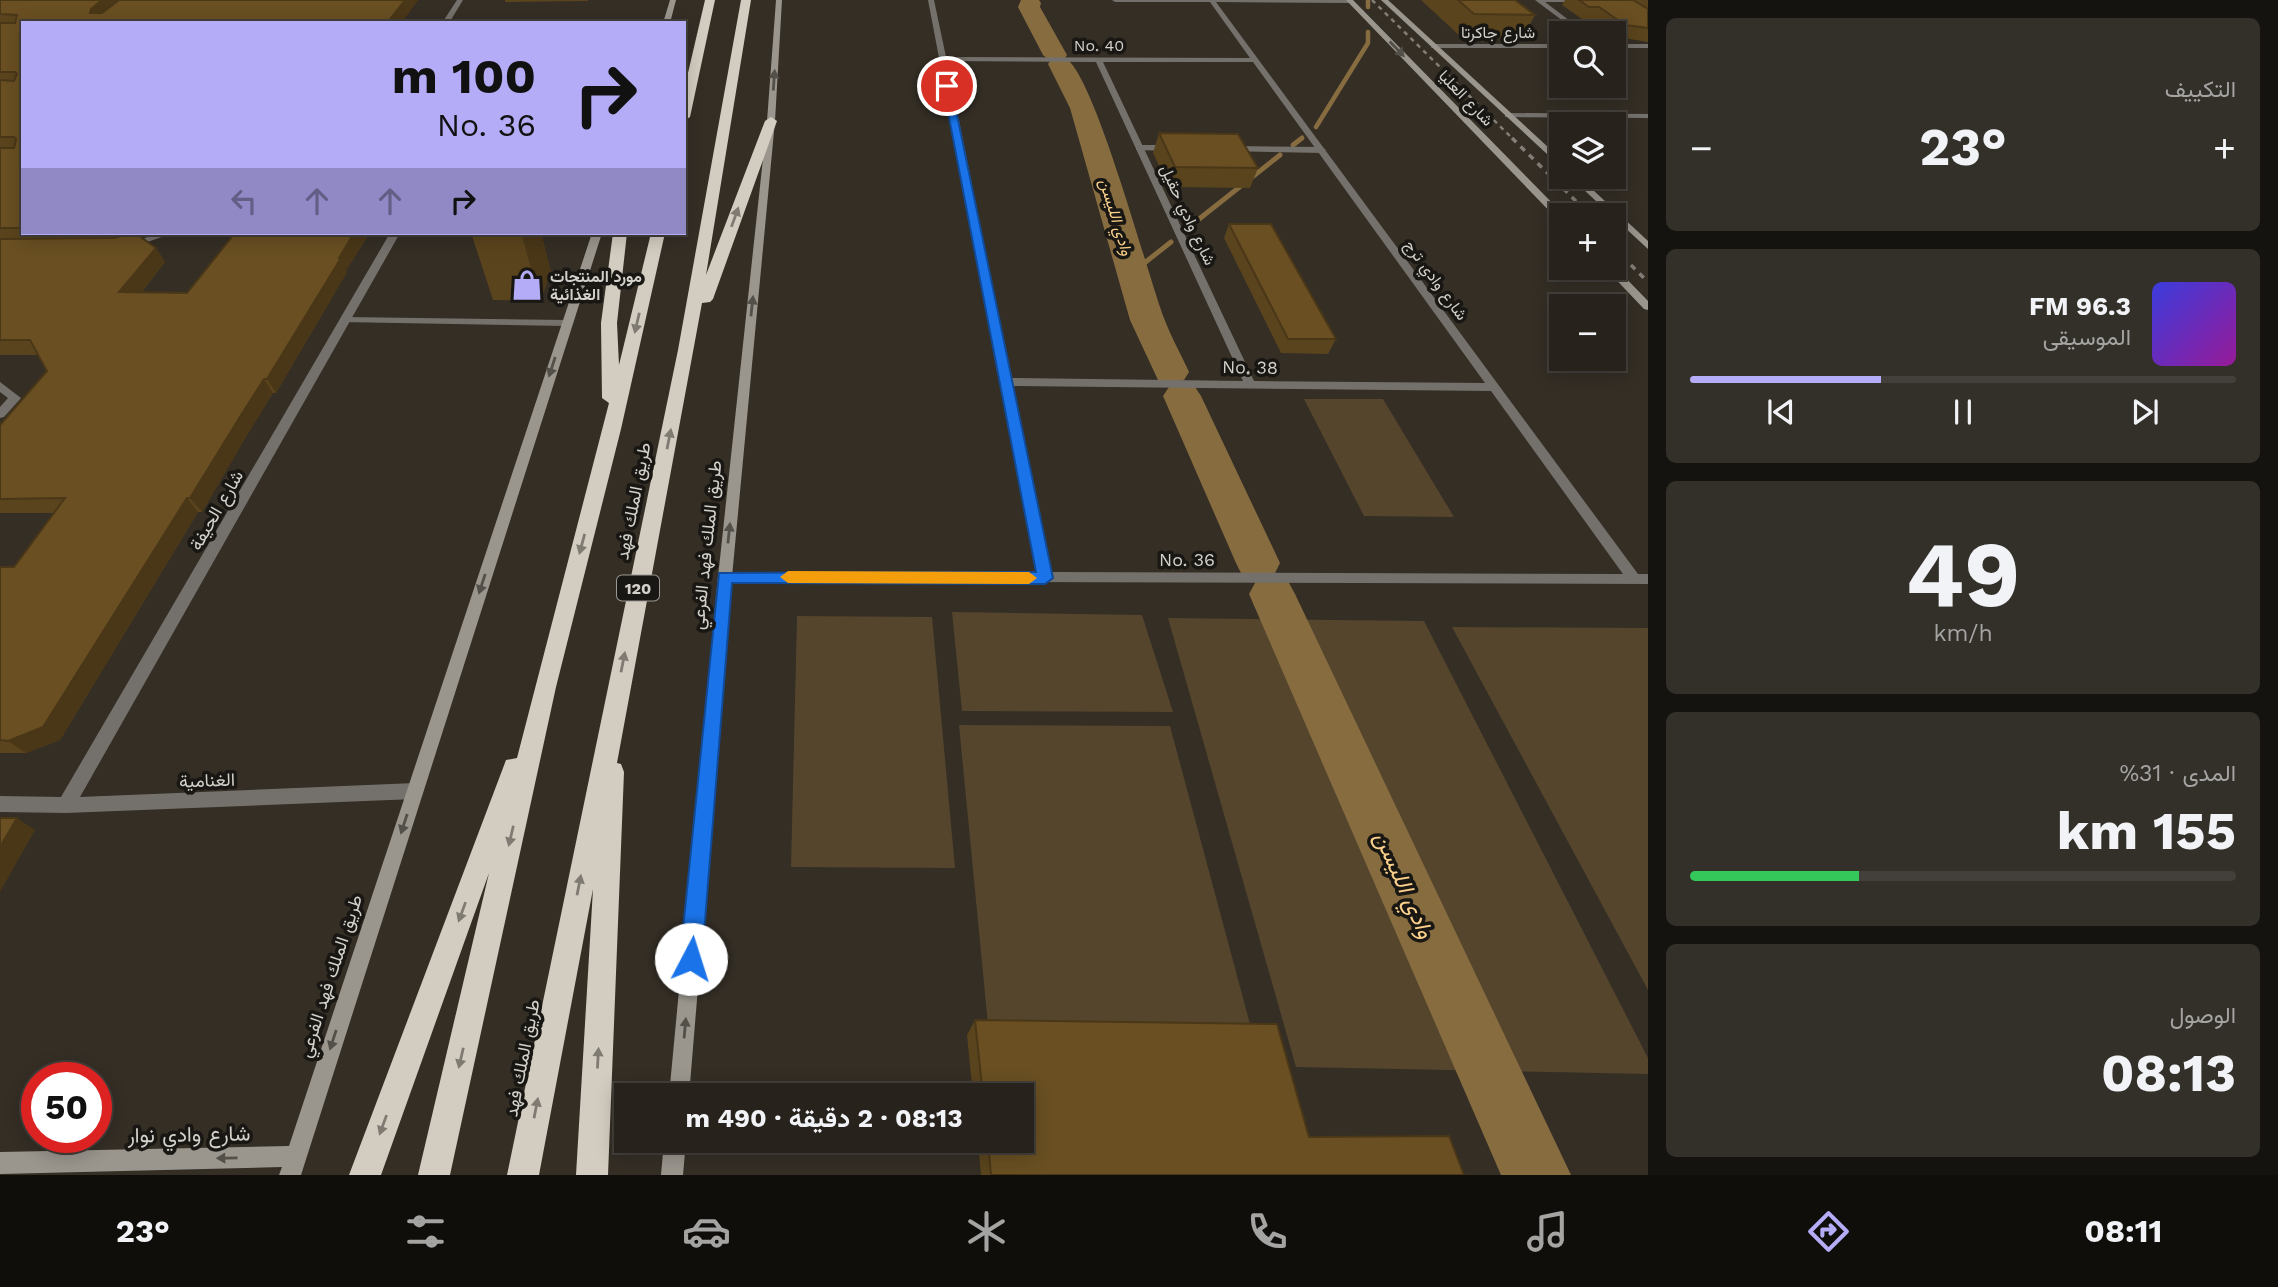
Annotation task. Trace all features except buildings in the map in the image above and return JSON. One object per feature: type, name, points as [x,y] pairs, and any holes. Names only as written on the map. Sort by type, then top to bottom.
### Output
[{"type":"highway","points":[[686,108],[710,0]]},
{"type":"highway","name":"طريق الملك فهد","points":[[523,1175],[616,696],[687,350],[746,0]]},
{"type":"highway","points":[[687,350],[771,121]]},
{"type":"highway","points":[[612,429],[609,323],[621,235]]},
{"type":"highway","name":"طريق الملك فهد","points":[[434,1175],[545,687],[612,429],[657,235]]},
{"type":"highway","points":[[365,1175],[545,687]]},
{"type":"highway","points":[[592,1175],[616,696]]},
{"type":"main road","points":[[667,21],[673,0]]},
{"type":"main road","name":"طريق الملك فهد الفرعي","points":[[680,1083],[725,577],[771,121],[779,0]]},
{"type":"main road","name":"شارع العليا","points":[[1384,0],[1549,153]]},
{"type":"main road","name":"شارع العليا","points":[[1350,1],[1549,206]]},
{"type":"main road","points":[[1587,189],[1648,246]]},
{"type":"main road","name":"طريق الملك فهد الفرعي","points":[[292,1166],[596,235]]},
{"type":"main road","points":[[1622,280],[1648,307]]},
{"type":"main road","points":[[671,1175],[674,1153]]},
{"type":"main road","name":"شارع وادي نوار","points":[[0,1163],[292,1166]]},
{"type":"street","points":[[446,21],[460,0]]},
{"type":"street","points":[[931,0],[1045,578]]},
{"type":"street","points":[[1115,0],[1350,1]]},
{"type":"street","points":[[1538,0],[1590,0]]},
{"type":"street","points":[[1538,0],[1567,21]]},
{"type":"street","name":"شارع وادي ترج","points":[[1212,1],[1494,387],[1641,578]]},
{"type":"street","name":"شارع جاكرتا","points":[[1434,46],[1549,46]]},
{"type":"street","points":[[1626,46],[1648,46]]},
{"type":"street","name":"No. 40","points":[[942,59],[1256,60]]},
{"type":"street","name":"شارع وادي حقيل","points":[[1098,60],[1250,384]]},
{"type":"street","points":[[1508,115],[1648,116]]},
{"type":"street","points":[[1139,148],[1178,148]]},
{"type":"street","points":[[1217,149],[1322,150]]},
{"type":"street","points":[[123,247],[162,235]]},
{"type":"street","name":"شارع الحيفة","points":[[66,805],[394,235]]},
{"type":"street","points":[[345,320],[566,323]]},
{"type":"street","name":"No. 38","points":[[1006,382],[1494,387]]},
{"type":"street","points":[[0,386],[15,398],[0,414]]},
{"type":"street","name":"No. 36","points":[[725,577],[1641,578]]},
{"type":"street","name":"الغنامية","points":[[0,804],[66,805],[415,792]]},
{"type":"shaded area","points":[[1304,399],[1383,399],[1454,517],[1364,516]]},
{"type":"shaded area","points":[[952,612],[1142,615],[1173,712],[962,711]]},
{"type":"shaded area","points":[[797,616],[932,617],[955,868],[791,867]]},
{"type":"shaded area","points":[[1168,618],[1424,621],[1648,1058],[1648,1074],[1296,1067]]},
{"type":"shaded area","points":[[1452,627],[1648,628],[1648,990]]},
{"type":"shaded area","points":[[959,725],[1170,726],[1254,1039],[989,1035]]},
{"type":"waterway","points":[[1368,0],[1368,7]]},
{"type":"waterway","name":"وادي الليسن","points":[[1030,3],[1029,7],[1055,55]]},
{"type":"waterway","points":[[1316,127],[1368,43],[1368,32]]},
{"type":"waterway","name":"وادي الليسن","points":[[1060,64],[1083,108],[1147,320],[1171,372]]},
{"type":"waterway","points":[[1293,145],[1302,138]]},
{"type":"waterway","points":[[1189,227],[1280,155]]},
{"type":"waterway","points":[[1133,272],[1171,242]]},
{"type":"waterway","name":"وادي الليسن","points":[[1182,396],[1258,563]]},
{"type":"waterway","name":"وادي الليسن","points":[[1272,594],[1536,1175]]},
{"type":"railway","points":[[1372,0],[1513,139]]},
{"type":"railway","points":[[1512,138],[1578,203]]},
{"type":"railway","points":[[1626,260],[1648,282]]},
{"type":"slow traffic","points":[[788,577],[1029,578]]},
{"type":"place","name":"مورد المنتجات الغذائية","points":[[527,285]]},
{"type":"route","points":[[691,959],[725,577],[1045,578],[947,86]]}]
